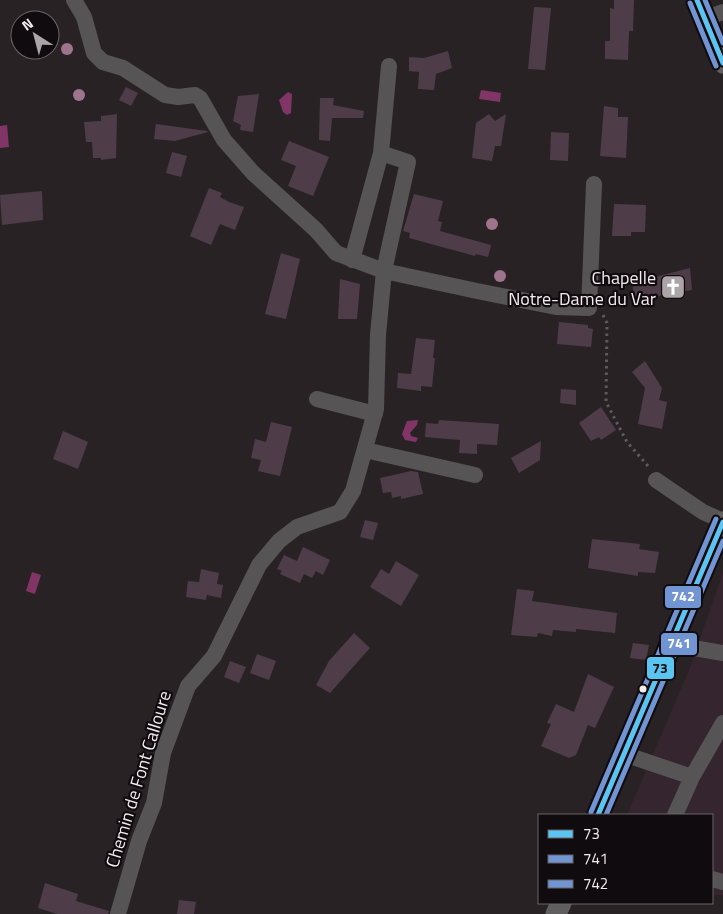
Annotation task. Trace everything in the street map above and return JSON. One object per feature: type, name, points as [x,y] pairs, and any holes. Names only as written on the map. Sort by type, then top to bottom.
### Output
[{"type":"main road","points":[[706,7],[723,63]]},
{"type":"main road","points":[[598,814],[723,521]]},
{"type":"street","points":[[74,0],[84,17],[94,53],[103,62],[123,68],[165,94],[178,97],[195,95],[200,98],[224,140],[253,173],[316,230],[336,253],[352,260],[384,271],[556,307],[589,308],[594,184]]},
{"type":"street","points":[[352,260],[381,152],[389,66]]},
{"type":"street","name":"Chemin de Font Calloure","points":[[118,914],[139,841],[154,803],[163,753],[188,686],[214,656],[259,565],[279,540],[310,520],[340,512],[353,491],[375,414],[378,335],[384,271],[408,162],[381,152]]},
{"type":"street","points":[[317,399],[375,414]]},
{"type":"street","points":[[365,450],[475,475]]},
{"type":"street","points":[[656,480],[703,512],[723,521]]},
{"type":"street","points":[[671,644],[723,653]]},
{"type":"street","points":[[675,814],[692,778],[723,723]]},
{"type":"street","points":[[624,754],[692,778]]},
{"type":"path","points":[[589,308],[602,313],[606,323],[606,402],[627,442],[637,456],[648,465],[656,480]]},
{"type":"shaded area","points":[[481,90],[501,93],[500,102],[479,99]]},
{"type":"shaded area","points":[[288,92],[292,94],[291,113],[287,115],[283,112],[279,100]]},
{"type":"shaded area","points":[[7,125],[9,147],[0,148],[0,126]]},
{"type":"shaded area","points":[[418,420],[417,425],[410,433],[411,436],[418,438],[416,442],[405,440],[402,434],[407,421]]},
{"type":"shaded area","points":[[32,572],[41,575],[35,594],[26,591]]},
{"type":"shaded area","points":[[723,572],[723,895],[713,895],[713,814],[627,814],[691,665]]},
{"type":"building","points":[[614,0],[634,0],[633,31],[629,31],[628,60],[605,59],[605,41],[610,41],[610,8],[614,9]]},
{"type":"building","points":[[534,7],[551,8],[545,70],[528,69]]},
{"type":"building","points":[[448,51],[452,68],[436,74],[434,90],[418,89],[419,72],[409,71],[409,57],[424,58]]},
{"type":"building","points":[[126,87],[138,93],[131,106],[119,100]]},
{"type":"building","points":[[259,94],[253,132],[240,130],[241,125],[233,121],[238,96]]},
{"type":"building","points":[[320,98],[334,98],[333,105],[364,111],[363,118],[332,118],[330,141],[319,140]]},
{"type":"building","points":[[604,106],[618,108],[618,117],[628,117],[626,158],[600,156]]},
{"type":"building","points":[[117,114],[116,158],[101,160],[101,158],[93,158],[92,142],[86,142],[84,122],[101,121],[101,116]]},
{"type":"building","points":[[489,114],[495,121],[506,114],[501,146],[495,146],[492,161],[472,158],[476,123]]},
{"type":"building","points":[[156,124],[208,132],[175,141],[154,139]]},
{"type":"building","points":[[551,132],[569,133],[568,161],[550,160]]},
{"type":"building","points":[[289,141],[329,157],[313,196],[288,186],[296,166],[281,160]]},
{"type":"building","points":[[172,152],[187,156],[181,177],[166,173]]},
{"type":"building","points":[[209,188],[222,193],[220,197],[229,202],[244,207],[235,230],[220,224],[211,245],[190,236]]},
{"type":"building","points":[[42,191],[43,220],[2,225],[0,195]]},
{"type":"building","points":[[414,194],[443,201],[438,221],[442,222],[440,231],[491,245],[488,257],[476,254],[475,256],[409,238],[410,233],[403,231]]},
{"type":"building","points":[[614,204],[646,205],[645,232],[631,232],[631,236],[612,236]]},
{"type":"building","points":[[281,253],[300,259],[286,319],[265,314]]},
{"type":"building","points":[[690,268],[692,290],[635,300],[632,283]]},
{"type":"building","points":[[340,279],[360,284],[357,319],[338,319]]},
{"type":"building","points":[[559,322],[588,325],[588,328],[593,329],[591,347],[557,344]]},
{"type":"building","points":[[416,338],[435,340],[432,387],[421,386],[421,391],[397,388],[398,373],[411,374]]},
{"type":"building","points":[[645,361],[662,388],[659,400],[667,402],[662,429],[638,424],[645,388],[632,372]]},
{"type":"building","points":[[561,389],[576,390],[576,405],[560,403]]},
{"type":"building","points":[[601,407],[616,430],[601,440],[599,437],[591,441],[579,423]]},
{"type":"building","points":[[439,420],[499,424],[497,445],[477,444],[477,454],[459,453],[460,440],[425,437],[426,423],[438,424]]},
{"type":"building","points":[[271,422],[292,427],[280,476],[258,471],[261,460],[251,458],[255,439],[266,442]]},
{"type":"building","points":[[63,431],[88,442],[78,469],[53,459]]},
{"type":"building","points":[[541,441],[540,460],[519,473],[511,458]]},
{"type":"building","points":[[411,471],[418,472],[423,494],[401,499],[401,496],[392,498],[391,492],[383,493],[380,478]]},
{"type":"building","points":[[365,520],[378,523],[373,540],[360,537]]},
{"type":"building","points":[[592,539],[640,544],[639,549],[659,552],[655,573],[638,572],[638,576],[588,568]]},
{"type":"building","points":[[303,547],[330,560],[323,575],[316,571],[312,578],[304,574],[300,583],[280,574],[282,571],[277,569],[284,555],[297,561]]},
{"type":"building","points":[[396,561],[419,575],[401,606],[370,587],[381,569],[389,574]]},
{"type":"building","points":[[201,569],[219,573],[217,584],[223,585],[221,598],[207,595],[206,600],[186,597],[188,581],[199,582]]},
{"type":"building","points":[[517,589],[534,591],[532,601],[617,613],[615,633],[576,629],[576,632],[553,630],[552,636],[538,633],[537,637],[511,635]]},
{"type":"building","points":[[354,633],[370,648],[330,693],[316,685],[329,661]]},
{"type":"building","points":[[633,643],[649,645],[646,660],[630,658]]},
{"type":"building","points":[[257,654],[276,661],[269,680],[250,673]]},
{"type":"building","points":[[230,661],[246,667],[239,683],[224,677]]},
{"type":"building","points":[[588,674],[614,687],[595,728],[588,725],[576,755],[569,758],[541,746],[551,724],[547,723],[556,704],[574,712]]},
{"type":"building","points":[[45,883],[78,894],[76,901],[109,911],[108,914],[57,914],[38,908]]},
{"type":"building","points":[[179,900],[196,902],[194,914],[177,914]]},
{"type":"transit line","name":"73","points":[[697,0],[723,63]]},
{"type":"transit line","name":"742","points":[[705,0],[723,43]]},
{"type":"transit line","name":"741","points":[[690,3],[716,66]]},
{"type":"transit line","name":"742","points":[[591,812],[716,519]]},
{"type":"transit line","name":"73","points":[[598,814],[723,522]]},
{"type":"transit line","name":"741","points":[[606,814],[723,541]]},
{"type":"place","name":"Chapelle Notre-Dame du Var","points":[[673,287]]}]
